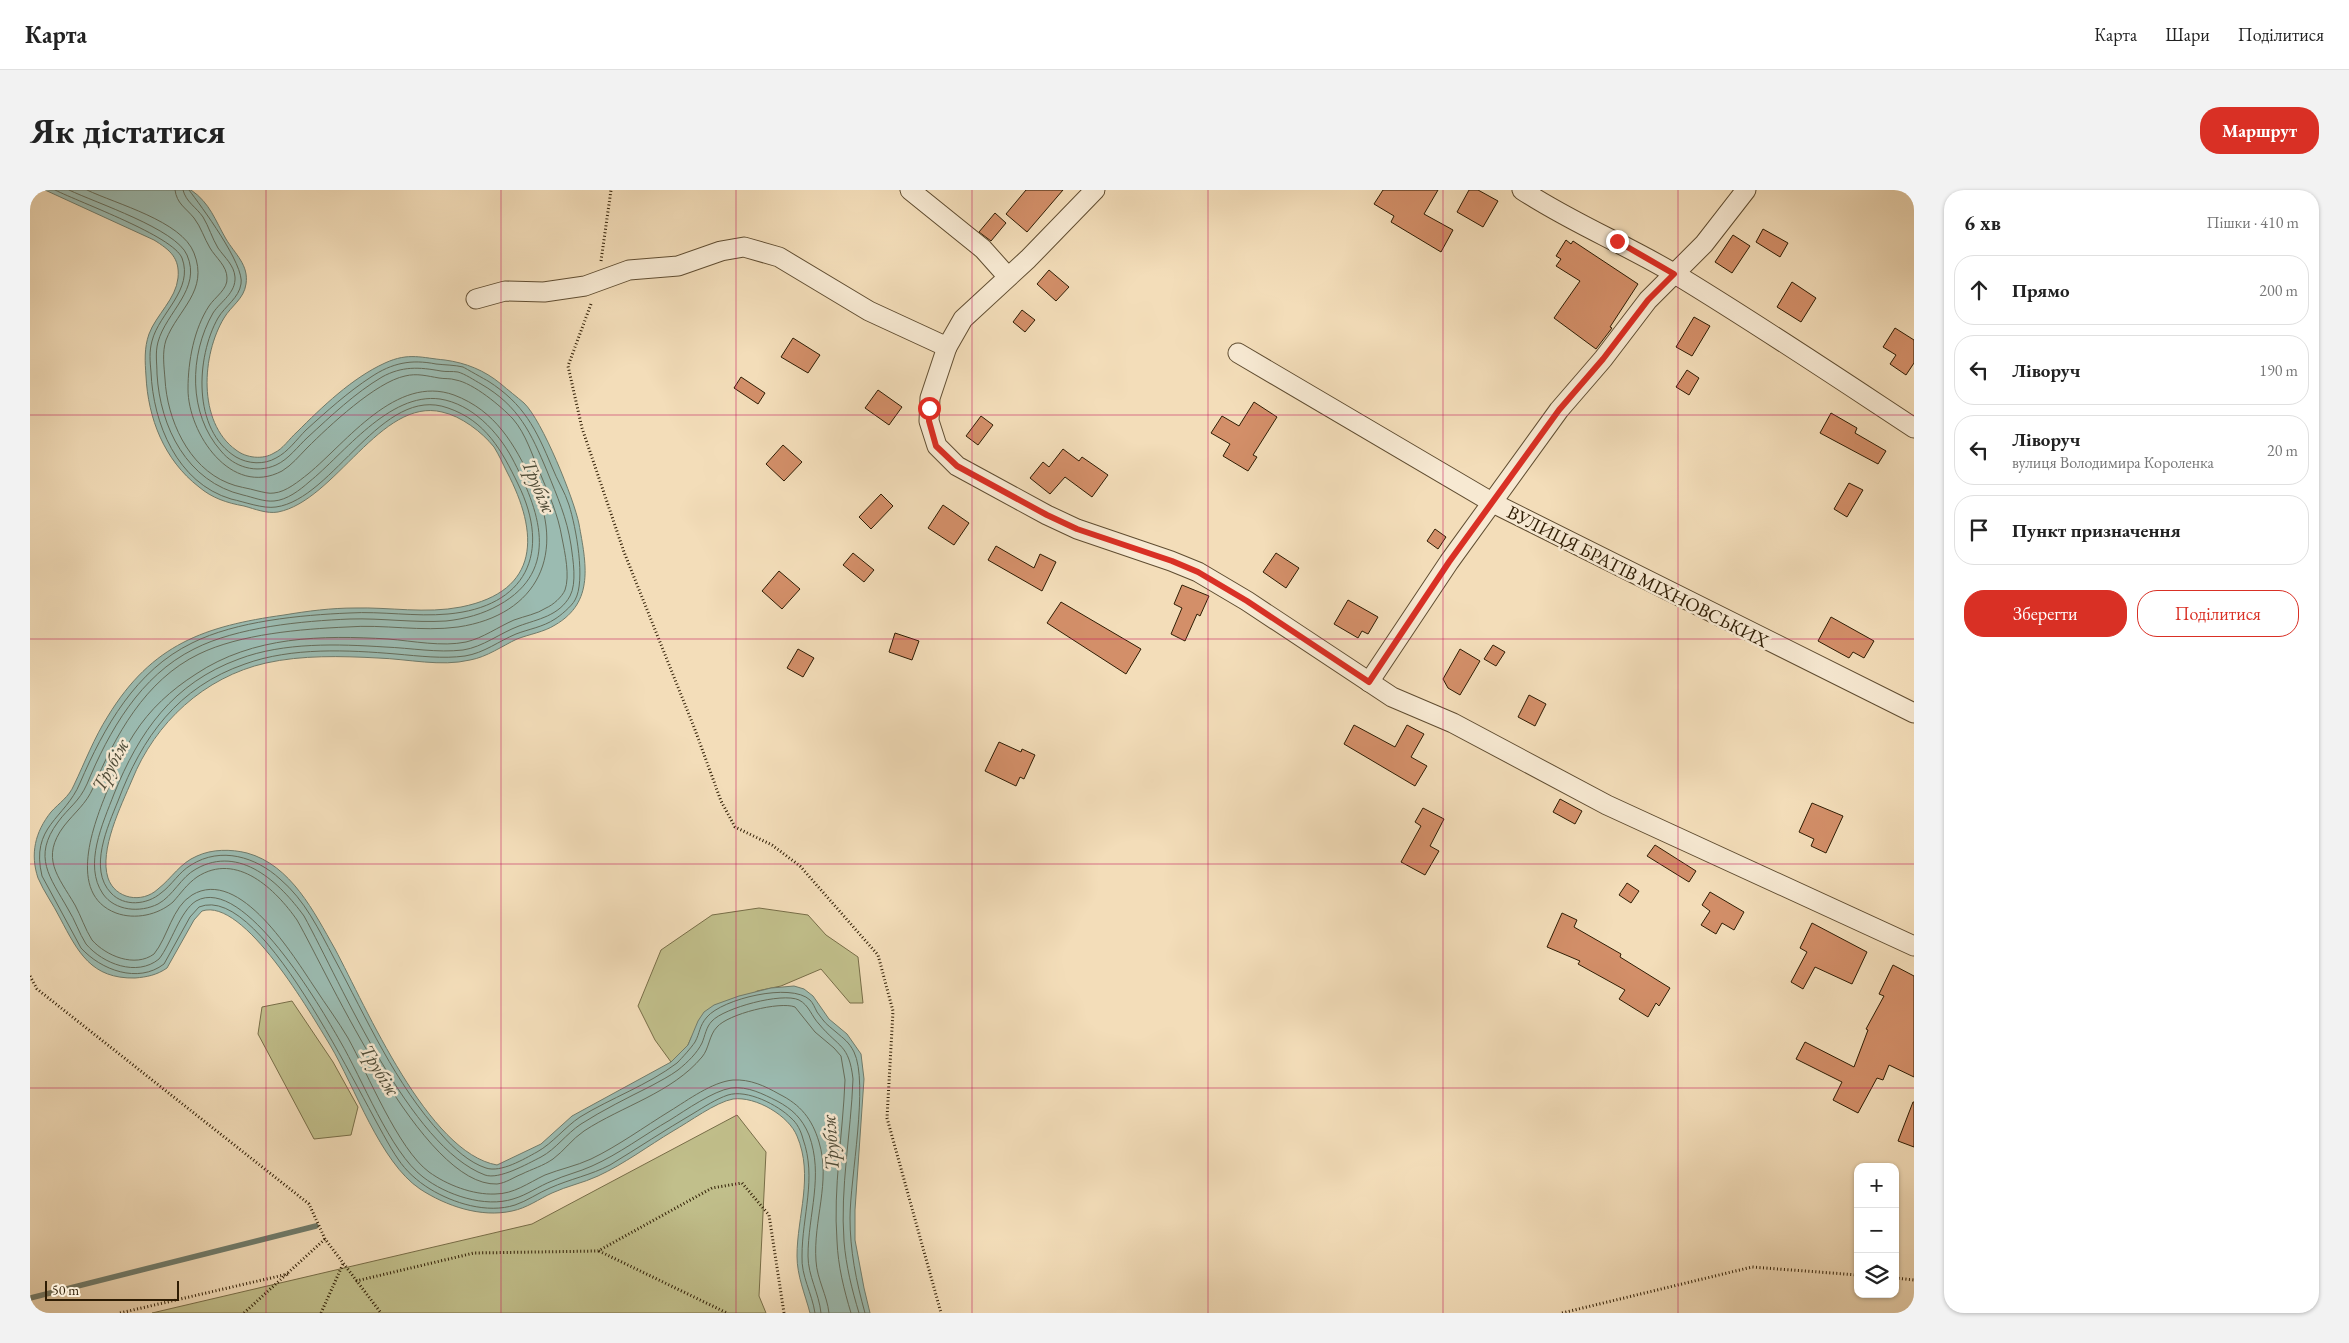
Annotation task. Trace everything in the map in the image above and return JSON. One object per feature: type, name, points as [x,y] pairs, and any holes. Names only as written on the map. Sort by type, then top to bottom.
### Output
[{"type":"street","points":[[910,190],[983,249],[1008,277]]},
{"type":"street","points":[[1094,190],[963,320],[947,347],[930,398],[929,421],[936,446],[957,466],[1047,515],[1077,529],[1172,561],[1198,572],[1247,601],[1392,696],[1453,723],[1607,805],[1914,946]]},
{"type":"street","points":[[1522,190],[1674,274],[1914,428]]},
{"type":"street","points":[[1369,682],[1449,562],[1559,410],[1603,359],[1648,300],[1704,244],[1746,190]]},
{"type":"street","points":[[476,299],[505,291],[544,292],[598,283],[629,270],[678,266],[721,251],[744,246],[779,257],[819,283],[869,311],[947,347]]},
{"type":"street","name":"ВУЛИЦЯ БРАТІВ МІХНОВСЬКИХ","points":[[1238,353],[1493,503],[1914,713]]},
{"type":"path","points":[[611,190],[598,283],[568,366],[588,446],[624,552],[694,727],[721,801],[735,827],[772,844],[800,866],[878,955],[892,1011],[887,1118],[941,1313]]},
{"type":"path","points":[[30,976],[37,989],[309,1204],[325,1240],[381,1313]]},
{"type":"path","points":[[598,1251],[712,1188],[742,1183],[769,1215],[784,1313]]},
{"type":"path","points":[[244,1313],[325,1240]]},
{"type":"path","points":[[356,1281],[474,1253],[598,1251],[727,1313]]},
{"type":"path","points":[[320,1313],[344,1264]]},
{"type":"path","points":[[1562,1313],[1752,1267],[1854,1275]]},
{"type":"path","points":[[120,1313],[288,1274]]},
{"type":"path","points":[[1899,1278],[1914,1280]]},
{"type":"shaded area","points":[[759,908],[808,915],[826,935],[858,957],[863,1003],[850,1003],[821,969],[781,986],[757,991],[692,1036],[688,1045],[671,1062],[655,1040],[638,1006],[661,950],[712,915]]},
{"type":"shaded area","points":[[292,1001],[333,1062],[358,1107],[351,1135],[314,1139],[258,1034],[262,1007]]},
{"type":"shaded area","points":[[737,1115],[766,1152],[759,1296],[766,1313],[152,1313],[532,1224]]},
{"type":"water","name":"Трубіж","points":[[45,190],[191,190],[208,206],[243,265],[246,277],[243,294],[224,318],[217,333],[211,350],[207,387],[209,405],[215,423],[223,438],[240,453],[255,457],[265,457],[277,451],[349,385],[385,363],[401,358],[415,357],[460,363],[495,379],[524,403],[531,412],[548,442],[571,497],[579,524],[584,553],[585,580],[582,593],[577,605],[568,616],[551,627],[517,639],[482,656],[448,663],[350,657],[280,660],[243,670],[222,679],[202,691],[184,705],[168,722],[142,759],[132,780],[112,828],[106,855],[108,878],[112,885],[123,895],[137,898],[144,897],[152,894],[191,859],[215,851],[228,850],[247,853],[263,859],[276,868],[300,892],[319,920],[382,1040],[424,1107],[447,1134],[472,1155],[497,1165],[541,1144],[572,1116],[671,1062],[688,1045],[704,1012],[714,1005],[771,988],[794,986],[804,989],[813,996],[829,1019],[847,1034],[861,1054],[864,1079],[855,1210],[855,1240],[870,1313],[810,1313],[797,1263],[804,1181],[802,1151],[797,1136],[787,1121],[761,1104],[742,1099],[726,1101],[608,1171],[558,1191],[523,1208],[500,1213],[476,1212],[441,1201],[420,1189],[406,1177],[393,1161],[369,1123],[330,1045],[308,1009],[275,961],[256,939],[237,922],[219,911],[202,911],[194,920],[167,968],[148,976],[135,978],[107,974],[88,961],[80,952],[38,878],[34,852],[41,827],[51,812],[72,789],[103,724],[125,691],[143,671],[162,655],[183,643],[229,625],[302,612],[337,609],[448,609],[487,599],[506,588],[519,573],[526,556],[528,537],[525,517],[517,495],[494,447],[471,425],[442,412],[420,412],[399,420],[378,434],[319,490],[299,504],[278,512],[265,512],[220,500],[204,491],[187,476],[167,451],[154,422],[147,392],[145,360],[147,339],[152,327],[174,293],[178,278],[176,260],[165,247],[154,240]]},
{"type":"building","points":[[1026,190],[1063,190],[1027,232],[1006,214]]},
{"type":"building","points":[[1383,190],[1438,190],[1424,214],[1453,230],[1441,252],[1391,222],[1394,216],[1374,204]]},
{"type":"building","points":[[1469,190],[1478,190],[1498,201],[1483,227],[1457,212]]},
{"type":"building","points":[[995,213],[1006,223],[991,241],[979,232]]},
{"type":"building","points":[[1763,229],[1788,243],[1780,257],[1756,242]]},
{"type":"building","points":[[1733,235],[1750,246],[1732,273],[1715,262]]},
{"type":"building","points":[[1566,240],[1571,244],[1573,241],[1638,284],[1610,327],[1612,328],[1596,349],[1554,318],[1580,281],[1556,266],[1561,259],[1556,256]]},
{"type":"building","points":[[1049,270],[1069,287],[1056,301],[1037,284]]},
{"type":"building","points":[[1792,282],[1816,298],[1801,322],[1777,307]]},
{"type":"building","points":[[1022,310],[1035,320],[1025,332],[1013,322]]},
{"type":"building","points":[[1694,317],[1710,326],[1692,356],[1676,347]]},
{"type":"building","points":[[1895,328],[1914,340],[1914,363],[1906,375],[1890,364],[1896,355],[1883,347]]},
{"type":"building","points":[[793,338],[820,355],[808,373],[781,357]]},
{"type":"building","points":[[1687,370],[1699,378],[1689,395],[1676,387]]},
{"type":"building","points":[[741,377],[765,393],[758,404],[734,388]]},
{"type":"building","points":[[878,390],[902,407],[889,425],[865,408]]},
{"type":"building","points":[[1254,402],[1277,417],[1253,455],[1257,457],[1248,471],[1223,456],[1230,444],[1211,433],[1222,416],[1239,426]]},
{"type":"building","points":[[1831,413],[1857,428],[1855,433],[1886,451],[1878,464],[1820,433]]},
{"type":"building","points":[[981,416],[993,425],[978,445],[966,436]]},
{"type":"building","points":[[783,445],[802,462],[784,481],[766,464]]},
{"type":"building","points":[[1063,449],[1079,461],[1082,457],[1108,475],[1092,497],[1065,477],[1050,494],[1030,478],[1043,462],[1049,467]]},
{"type":"building","points":[[1849,483],[1863,490],[1847,517],[1834,509]]},
{"type":"building","points":[[881,494],[893,506],[871,529],[859,517]]},
{"type":"building","points":[[943,505],[969,523],[954,545],[928,528]]},
{"type":"building","points":[[1435,529],[1446,537],[1438,549],[1427,541]]},
{"type":"building","points":[[996,546],[1034,568],[1040,554],[1056,562],[1042,591],[988,560]]},
{"type":"building","points":[[853,553],[874,570],[864,582],[843,565]]},
{"type":"building","points":[[1276,553],[1299,568],[1286,588],[1263,572]]},
{"type":"building","points":[[779,571],[800,589],[782,609],[762,591]]},
{"type":"building","points":[[1182,585],[1209,596],[1200,616],[1197,614],[1185,641],[1171,634],[1182,608],[1174,604]]},
{"type":"building","points":[[1348,600],[1378,617],[1368,634],[1362,631],[1358,638],[1334,624]]},
{"type":"building","points":[[1061,602],[1141,649],[1126,674],[1047,623]]},
{"type":"building","points":[[1831,617],[1874,641],[1864,658],[1853,652],[1849,658],[1818,641]]},
{"type":"building","points":[[895,633],[919,641],[912,660],[889,652]]},
{"type":"building","points":[[1493,645],[1505,652],[1496,666],[1484,659]]},
{"type":"building","points":[[798,649],[814,658],[803,677],[787,668]]},
{"type":"building","points":[[1460,649],[1480,661],[1460,695],[1448,688],[1443,679]]},
{"type":"building","points":[[1529,695],[1546,704],[1535,726],[1518,717]]},
{"type":"building","points":[[1354,725],[1395,747],[1407,725],[1424,734],[1411,757],[1427,766],[1415,786],[1344,744]]},
{"type":"building","points":[[999,742],[1021,752],[1022,749],[1035,755],[1024,779],[1020,777],[1016,786],[985,771]]},
{"type":"building","points":[[1560,799],[1582,811],[1575,824],[1553,812]]},
{"type":"building","points":[[1812,803],[1843,816],[1826,853],[1811,846],[1814,839],[1799,832]]},
{"type":"building","points":[[1423,808],[1444,819],[1430,846],[1439,851],[1425,875],[1401,862],[1421,826],[1415,822]]},
{"type":"building","points":[[1655,845],[1696,871],[1689,882],[1647,856]]},
{"type":"building","points":[[1627,883],[1639,891],[1631,903],[1619,895]]},
{"type":"building","points":[[1710,892],[1744,912],[1734,930],[1722,923],[1716,934],[1701,925],[1710,911],[1702,905]]},
{"type":"building","points":[[1562,913],[1577,920],[1574,927],[1621,954],[1620,957],[1670,988],[1659,1006],[1656,1003],[1648,1017],[1619,999],[1625,990],[1578,964],[1580,961],[1547,947]]},
{"type":"building","points":[[1812,923],[1867,952],[1852,984],[1815,967],[1803,989],[1791,982],[1807,952],[1800,948]]},
{"type":"building","points":[[1893,965],[1914,976],[1914,1077],[1889,1065],[1883,1080],[1877,1078],[1858,1113],[1833,1100],[1842,1082],[1796,1059],[1805,1042],[1854,1067],[1868,1030],[1866,1029],[1884,996],[1879,994]]},
{"type":"building","points":[[1914,1102],[1914,1147],[1898,1141]]},
{"type":"waterway","points":[[30,1298],[316,1226]]},
{"type":"route","points":[[929,408],[929,421],[936,446],[957,466],[1047,515],[1077,529],[1172,561],[1198,572],[1247,601],[1369,682],[1449,562],[1559,410],[1615,345],[1648,300],[1674,274],[1617,241]]}]
